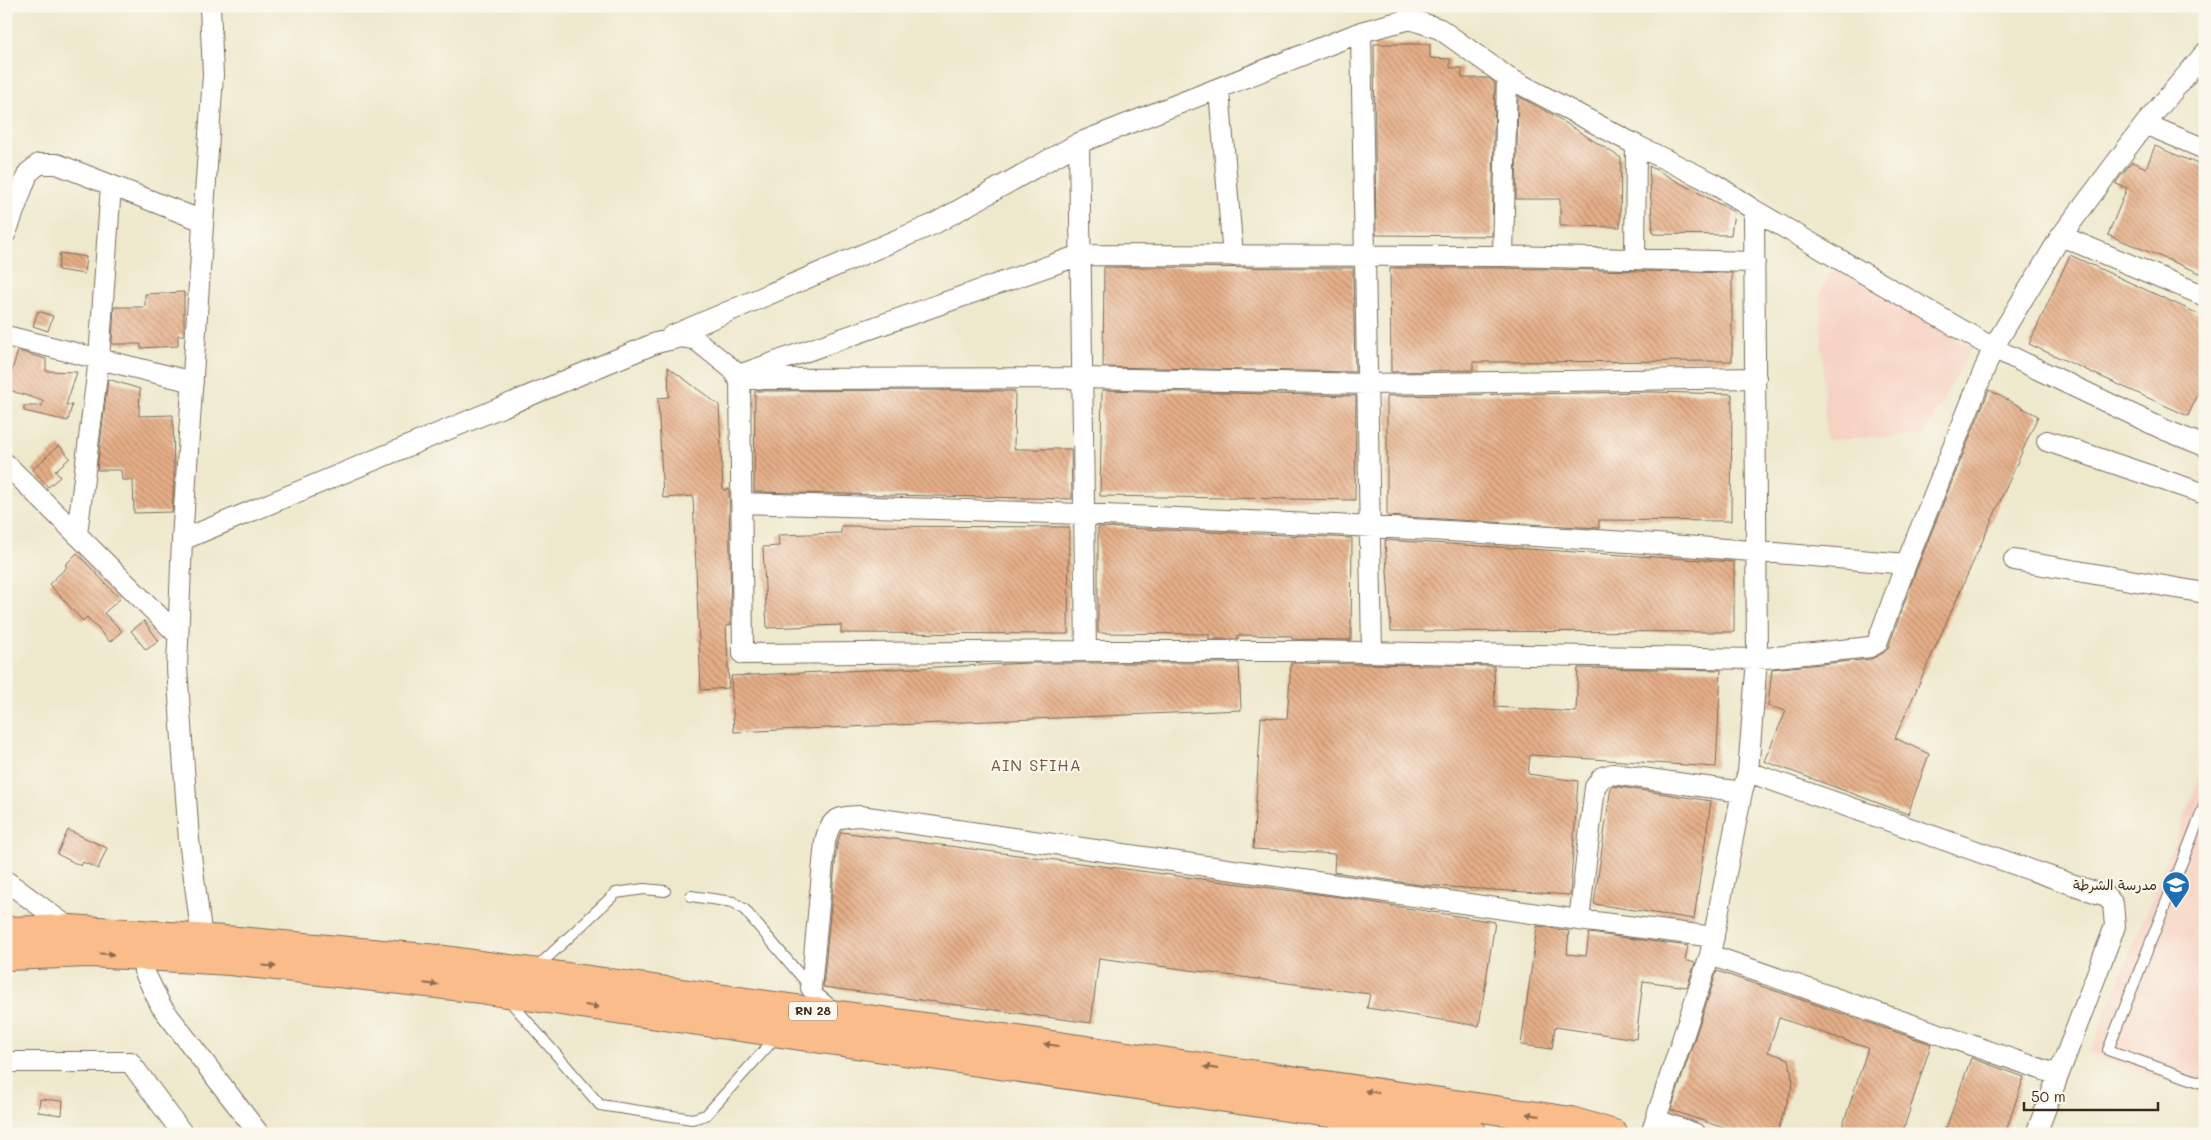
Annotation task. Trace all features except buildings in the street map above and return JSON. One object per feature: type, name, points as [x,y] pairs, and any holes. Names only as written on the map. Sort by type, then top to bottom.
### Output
[{"type":"highway","name":"RN 28","points":[[6,930],[75,941],[144,956],[230,961],[503,993],[1473,1134]]},
{"type":"highway","name":"RN 28","points":[[6,956],[75,941],[202,938],[438,959],[1571,1121],[1614,1134]]},
{"type":"street","points":[[202,938],[186,794],[177,668],[182,540],[213,75],[210,6]]},
{"type":"street","points":[[182,540],[656,343],[934,224],[1079,143],[1219,90],[1361,32],[1410,18],[1440,29],[1507,77],[1636,146],[1713,183],[1754,210],[1993,348],[2165,430],[2205,446]]},
{"type":"street","points":[[1361,32],[1372,653]]},
{"type":"street","points":[[656,343],[682,337],[696,340],[732,369],[738,378],[743,654],[1086,651],[1757,659],[1870,647],[1877,642],[1906,564],[1993,348],[2061,236],[2145,124],[2205,53]]},
{"type":"street","points":[[1503,256],[1507,77]]},
{"type":"street","points":[[1219,90],[1233,256]]},
{"type":"street","points":[[2145,124],[2205,149]]},
{"type":"street","points":[[1079,143],[1086,651]]},
{"type":"street","points":[[1635,258],[1636,146]]},
{"type":"street","points":[[6,233],[28,173],[39,164],[57,164],[203,221]]},
{"type":"street","points":[[77,534],[99,359],[112,185]]},
{"type":"street","points":[[1696,1134],[1654,1127],[1712,946],[1742,792],[1748,772],[1757,659],[1754,210]]},
{"type":"street","points":[[2061,236],[2205,296]]},
{"type":"street","points":[[738,378],[1080,256],[1503,256],[1755,262]]},
{"type":"street","points":[[6,336],[193,382]]},
{"type":"street","points":[[738,378],[1082,378],[1368,384],[1756,378]]},
{"type":"street","points":[[2047,441],[2205,494]]},
{"type":"street","points":[[6,464],[178,635]]},
{"type":"street","points":[[741,503],[1084,512],[1369,525],[1757,550],[1906,564]]},
{"type":"street","points":[[2014,560],[2205,593]]},
{"type":"street","points":[[1748,772],[2106,896],[2113,904],[2115,926],[2036,1134]]},
{"type":"street","points":[[1579,920],[1595,787],[1602,777],[1613,774],[1742,792]]},
{"type":"street","points":[[811,988],[828,827],[836,820],[844,817],[870,818],[1579,920],[1712,946],[2058,1075]]},
{"type":"street","points":[[6,881],[75,941]]},
{"type":"street","points":[[144,956],[144,971],[161,1006],[259,1134]]},
{"type":"street","points":[[6,1062],[130,1062],[183,1134]]},
{"type":"lane","points":[[2205,804],[2108,1050],[2205,1084]]},
{"type":"lane","points":[[532,972],[616,893],[644,889],[666,891]]},
{"type":"lane","points":[[691,896],[733,902],[744,909],[811,988],[845,1016]]},
{"type":"lane","points":[[503,993],[600,1105],[692,1119],[706,1115],[780,1033]]},
{"type":"shaded area","points":[[1835,265],[1971,348],[1924,436],[1826,440],[1820,293]]},
{"type":"shaded area","name":"مدرسة الشرطة","points":[[2205,765],[2205,1095],[2090,1053]]},
{"type":"place","name":"مدرسة الشرطة","points":[[2176,909]]},
{"type":"district","name":"AIN SFIHA","points":[[1036,765]]}]
